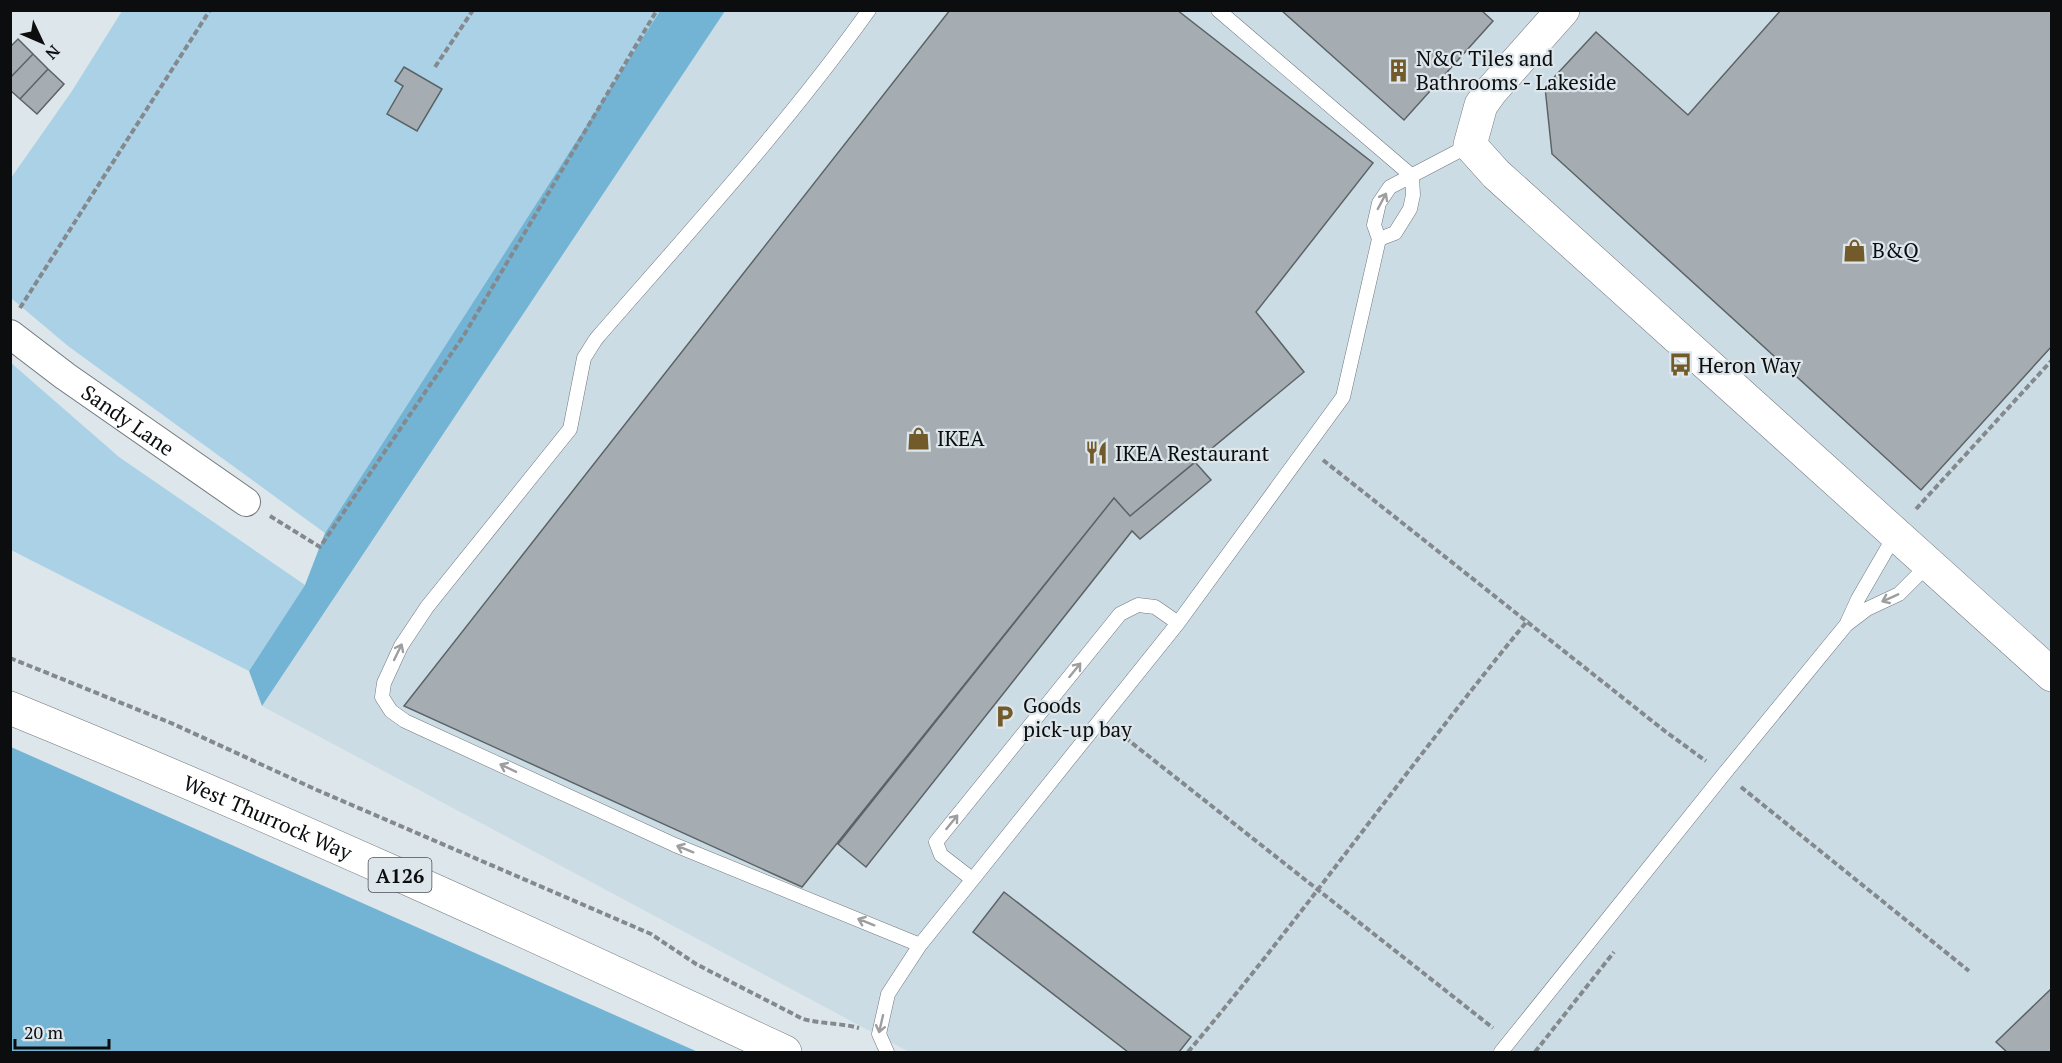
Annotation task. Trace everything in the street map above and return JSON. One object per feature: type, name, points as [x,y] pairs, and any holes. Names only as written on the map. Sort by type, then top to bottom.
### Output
[{"type":"street","points":[[1563,10],[1486,97],[1481,105],[1470,145],[1496,174],[2052,675]]},
{"type":"street","name":"Sandy Lane","points":[[13,323],[65,376],[246,502]]},
{"type":"street","name":"West Thurrock Way","points":[[10,708],[182,778],[552,942],[785,1053]]},
{"type":"lane","points":[[868,10],[833,60],[741,172],[596,339],[584,358],[570,429],[427,607],[401,645],[384,683],[382,697],[392,711],[405,721],[675,845],[920,945]]},
{"type":"lane","points":[[1218,10],[1412,176],[1413,195],[1410,209],[1395,233],[1378,239]]},
{"type":"lane","points":[[887,1053],[879,1034],[888,994],[920,945],[1178,623],[1343,397],[1378,239],[1374,225],[1378,203],[1390,187],[1470,145]]},
{"type":"lane","points":[[1846,625],[1858,599],[1895,535]]},
{"type":"lane","points":[[1501,1053],[1846,625],[1867,609],[1899,594],[1928,565]]},
{"type":"lane","points":[[972,879],[941,855],[936,842],[1120,614],[1138,605],[1155,607],[1178,623]]},
{"type":"path","points":[[13,323],[210,10]]},
{"type":"path","points":[[435,67],[473,10]]},
{"type":"path","points":[[246,502],[320,547],[464,335],[657,10]]},
{"type":"path","points":[[1916,510],[2052,360]]},
{"type":"path","points":[[1308,447],[1970,971]]},
{"type":"path","points":[[1188,1053],[1235,997],[1528,620]]},
{"type":"path","points":[[10,658],[171,723],[317,790],[651,934],[696,964],[803,1019],[820,1024],[849,1025],[879,1034]]},
{"type":"path","points":[[1101,719],[1510,1041]]},
{"type":"shaded area","points":[[122,11],[660,11],[325,533],[68,346],[11,298],[11,178],[72,91]]},
{"type":"shaded area","points":[[660,11],[725,11],[262,706],[249,671],[305,585],[325,533]]},
{"type":"shaded area","points":[[725,11],[2051,11],[2051,1052],[909,1052],[262,706]]},
{"type":"shaded area","points":[[10,362],[119,457],[305,585],[249,671],[11,550]]},
{"type":"shaded area","points":[[11,747],[698,1052],[11,1052]]},
{"type":"building","name":"IKEA","points":[[950,10],[1177,10],[1373,163],[1256,312],[1304,372],[1130,516],[1114,498],[802,887],[404,706]]},
{"type":"building","name":"N&C Tiles and Bathrooms - Lakeside","points":[[1281,10],[1481,10],[1493,21],[1404,120]]},
{"type":"building","name":"B&Q","points":[[1781,10],[2052,10],[2052,346],[1921,490],[1552,154],[1545,87],[1596,32],[1688,115]]},
{"type":"building","points":[[18,39],[33,54],[10,78],[10,47]]},
{"type":"building","points":[[33,54],[48,69],[20,99],[10,90],[10,78]]},
{"type":"building","points":[[404,67],[442,89],[417,131],[387,114],[403,86],[395,81]]},
{"type":"building","points":[[48,69],[64,84],[37,114],[20,99]]},
{"type":"building","points":[[1195,462],[1211,480],[1140,539],[1132,531],[866,867],[838,844],[1114,498],[1130,516]]},
{"type":"building","points":[[1004,892],[1191,1037],[1179,1052],[1128,1052],[973,932]]},
{"type":"building","points":[[2052,988],[2052,1052],[2007,1052],[1996,1042]]},
{"type":"place","name":"N&C Tiles and Bathrooms - Lakeside","points":[[1398,70]]},
{"type":"place","name":"B&Q","points":[[1854,250]]},
{"type":"place","name":"Heron Way","points":[[1680,365]]},
{"type":"place","name":"IKEA","points":[[919,438]]},
{"type":"place","name":"IKEA Restaurant","points":[[1097,453]]},
{"type":"place","name":"Goods pick-up bay","points":[[1005,717]]}]
